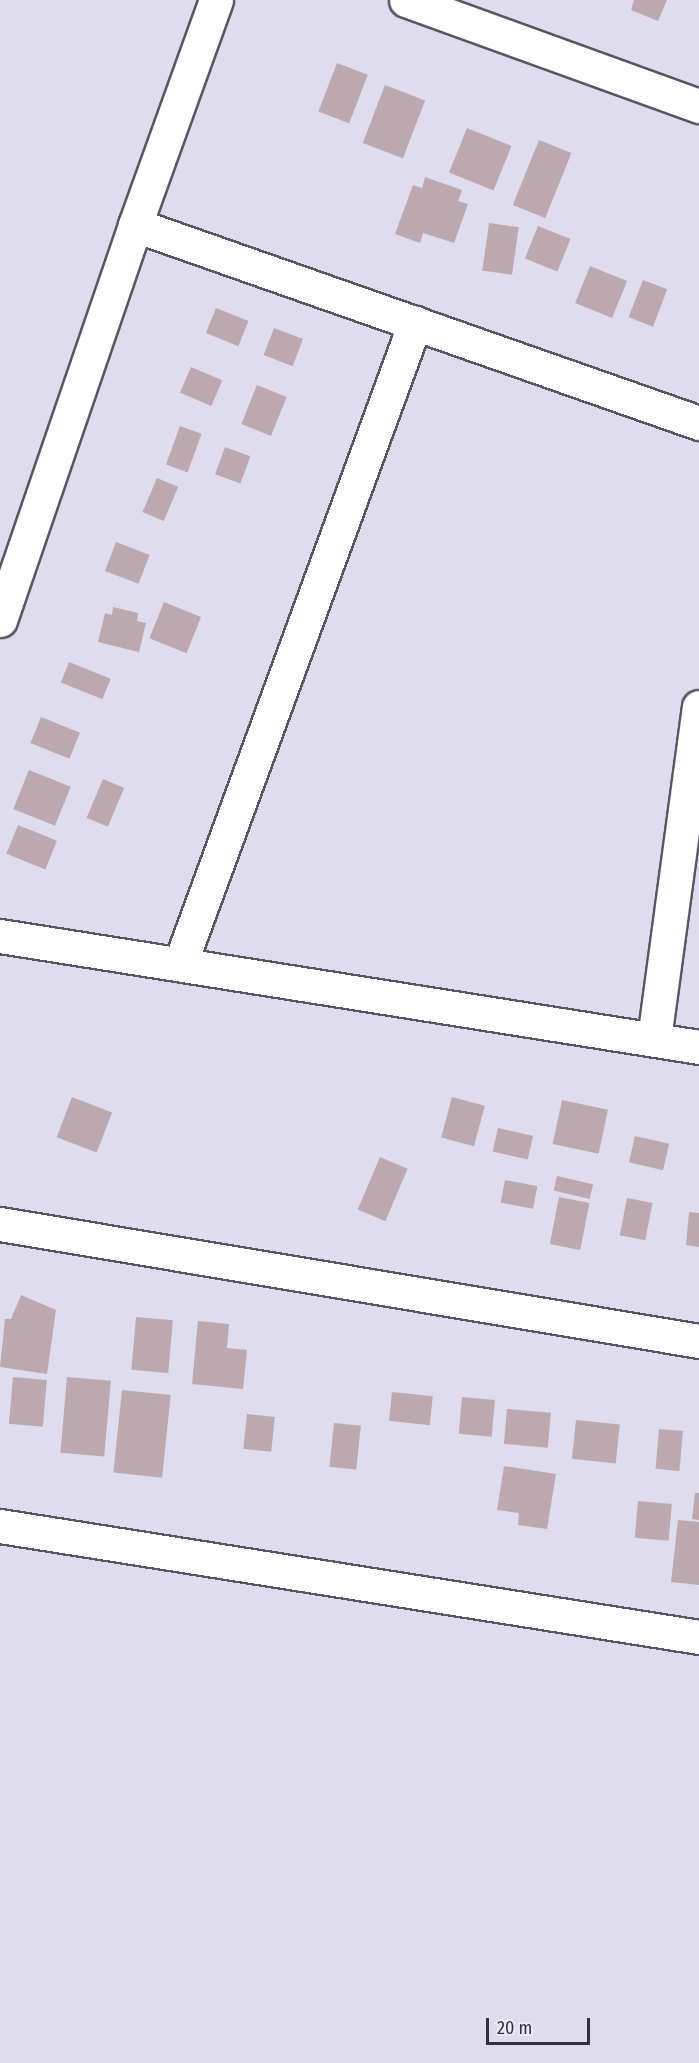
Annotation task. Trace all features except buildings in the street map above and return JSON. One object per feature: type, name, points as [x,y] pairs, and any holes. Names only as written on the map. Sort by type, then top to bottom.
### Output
[{"type":"street","points":[[0,620],[135,225],[216,0]]},
{"type":"street","points":[[406,0],[699,106]]},
{"type":"street","points":[[135,225],[699,423]]},
{"type":"street","points":[[180,964],[415,323]]},
{"type":"street","points":[[654,1039],[699,707]]},
{"type":"street","points":[[0,936],[699,1047]]},
{"type":"street","points":[[0,1224],[699,1341]]},
{"type":"street","points":[[0,1526],[699,1637]]}]
